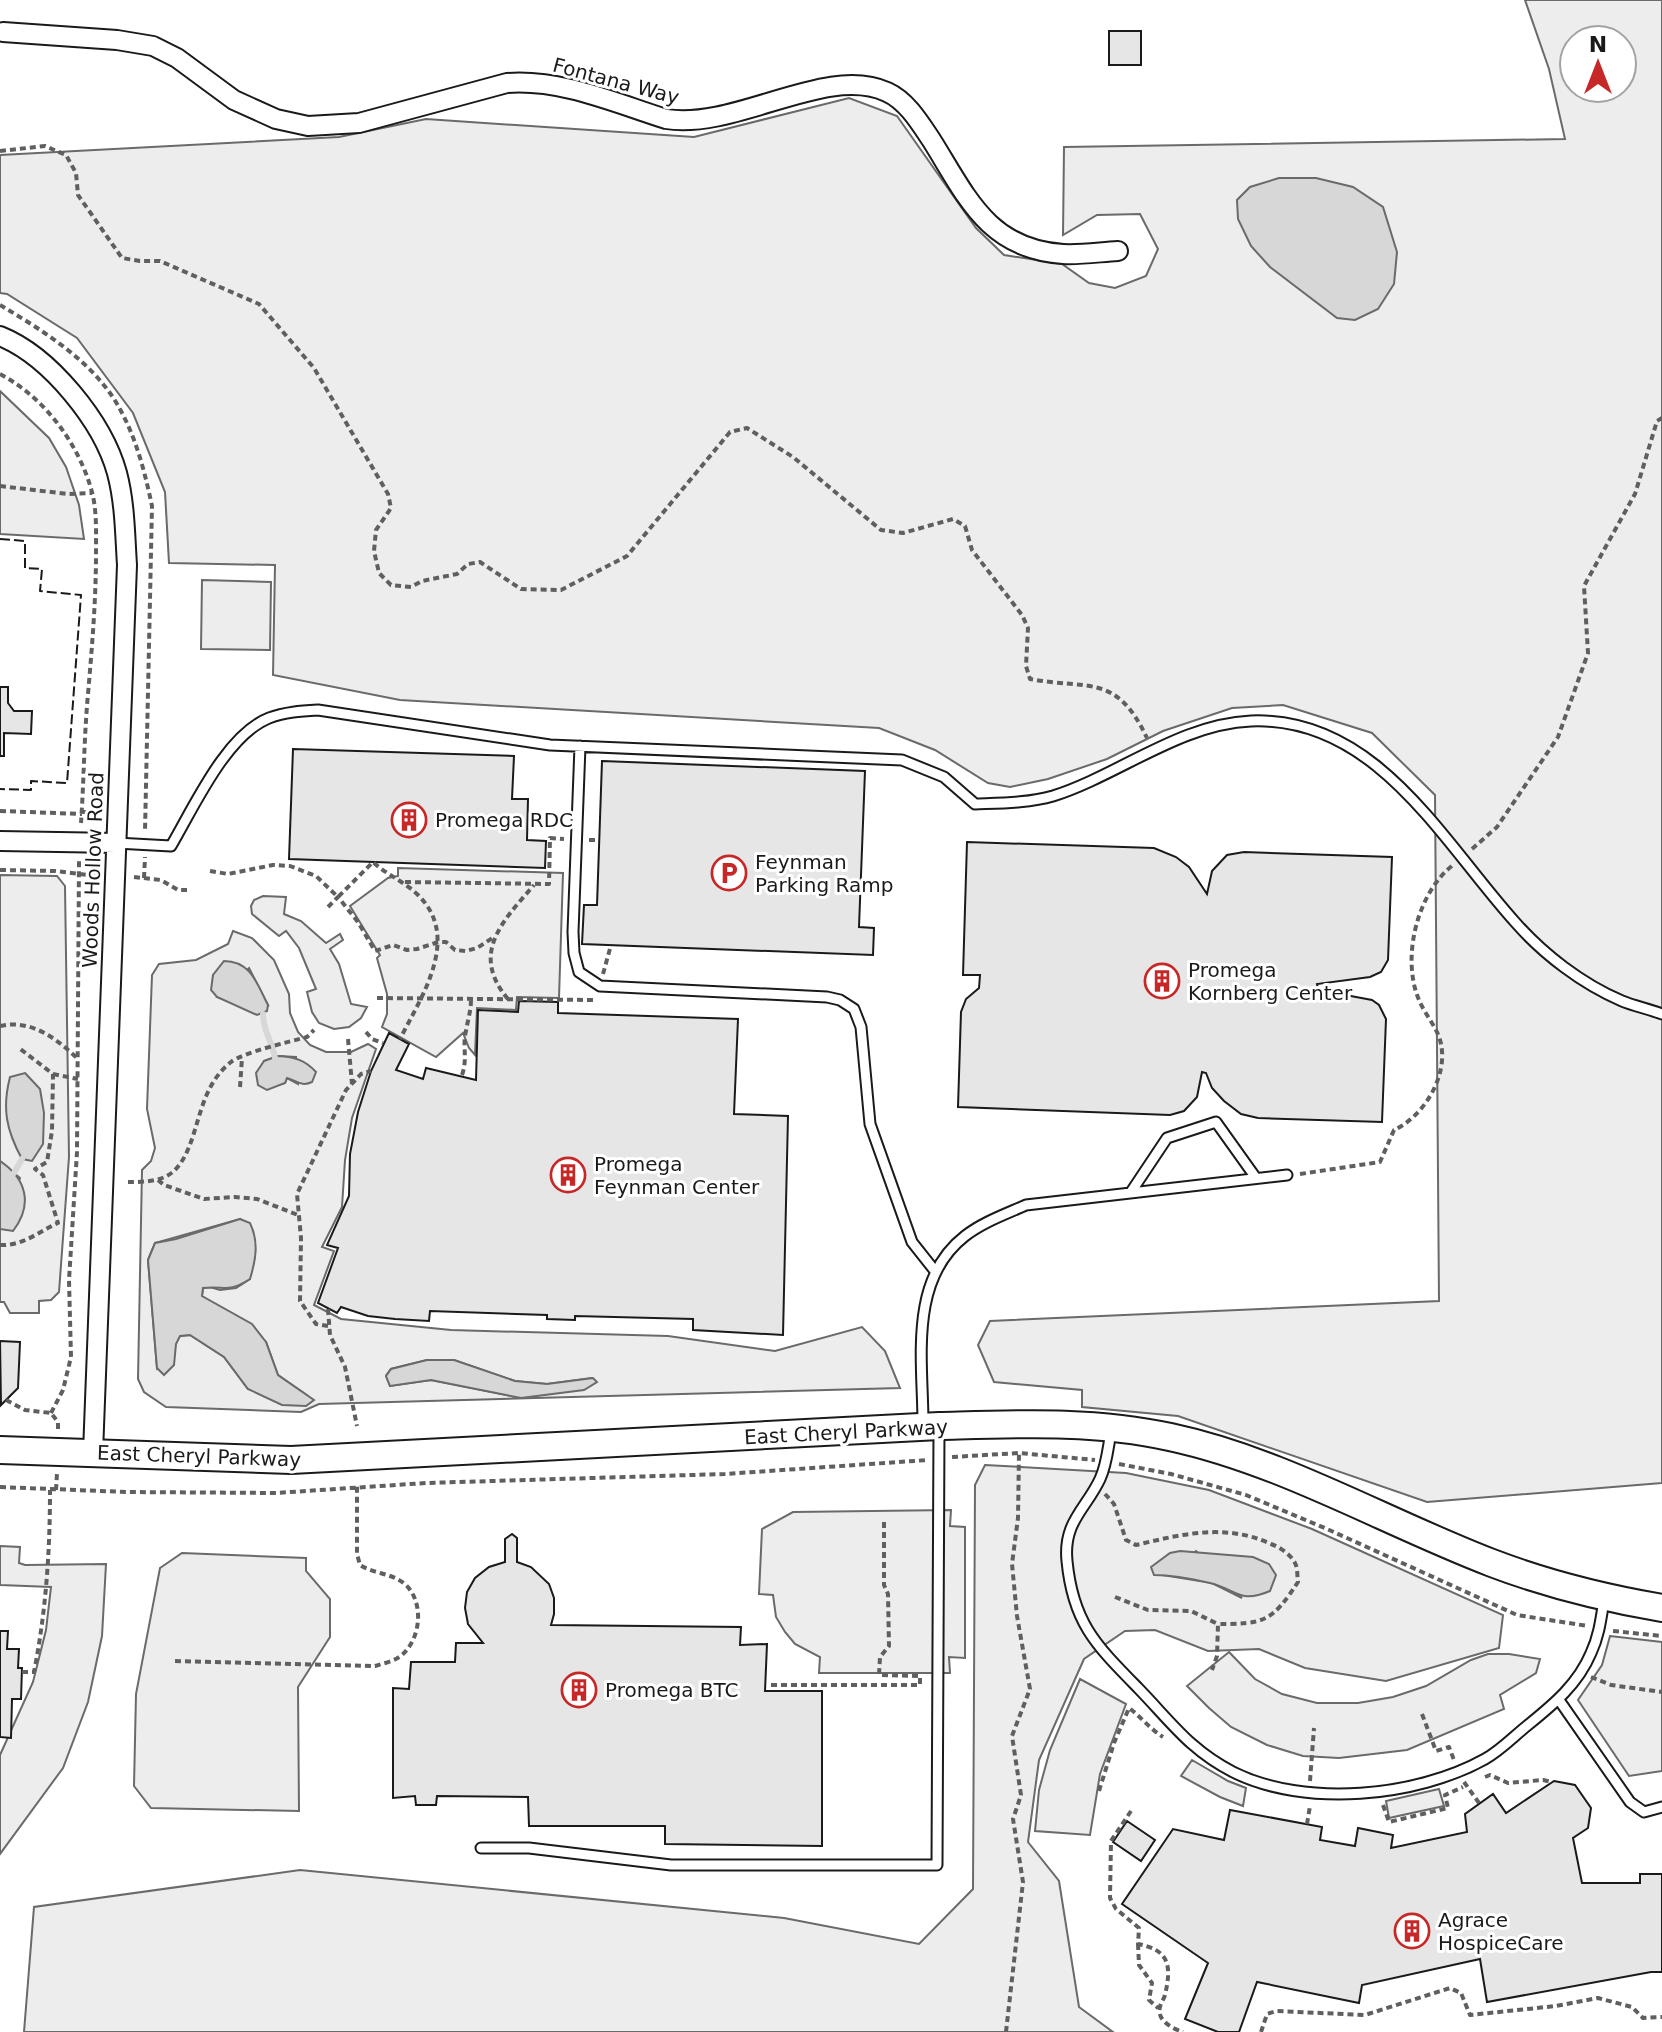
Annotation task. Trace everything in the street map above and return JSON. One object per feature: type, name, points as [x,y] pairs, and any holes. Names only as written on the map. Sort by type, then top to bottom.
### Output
[{"type":"street","name":"Fontana Way","points":[[1,30],[153,46],[177,58],[234,100],[276,119],[308,126],[359,123],[507,83],[550,83],[684,122],[736,114],[824,88],[850,84],[866,86],[887,92],[906,106],[923,127],[970,203],[992,229],[1032,250],[1065,254],[1118,251]]},
{"type":"street","name":"Woods Hollow Road","points":[[0,336],[15,342],[48,369],[79,402],[101,435],[117,473],[125,518],[127,565],[93,1453]]},
{"type":"street","points":[[0,841],[116,843]]},
{"type":"street","name":"East Cheryl Parkway","points":[[0,1450],[291,1460],[931,1427],[1041,1423],[1112,1427],[1168,1436],[1221,1450],[1493,1564],[1604,1597],[1662,1608]]},
{"type":"lane","points":[[116,843],[171,846],[225,756],[245,734],[267,719],[293,711],[318,710],[550,745],[902,760],[944,777],[975,804],[1052,796],[1153,751],[1223,725],[1252,721],[1323,733],[1361,752],[1396,781],[1516,924],[1570,971],[1622,1001],[1662,1014]]},
{"type":"lane","points":[[580,746],[574,953],[579,972],[600,986],[827,997],[840,1000],[854,1009],[861,1027],[870,1124],[912,1242],[935,1271]]},
{"type":"lane","points":[[1131,1192],[1167,1138],[1216,1122],[1256,1178]]},
{"type":"lane","points":[[481,1848],[529,1848],[671,1865],[937,1865],[931,1427],[922,1325],[935,1271],[964,1237],[994,1218],[1026,1205],[1287,1175]]},
{"type":"lane","points":[[1112,1427],[1106,1462],[1098,1484],[1080,1507],[1071,1527],[1067,1560],[1078,1614],[1095,1644],[1175,1730],[1200,1752],[1235,1773],[1292,1789],[1355,1794],[1429,1783],[1487,1758],[1559,1700],[1581,1673],[1600,1628],[1604,1597]]},
{"type":"lane","points":[[1559,1700],[1630,1802],[1644,1812],[1662,1807]]},
{"type":"path","points":[[0,151],[45,146],[66,155],[76,173],[78,195],[122,258],[160,261],[259,304],[314,368],[388,494],[391,508],[376,530],[374,551],[379,573],[391,585],[411,587],[422,581],[457,574],[468,564],[480,562],[521,589],[561,590],[627,556],[730,432],[747,428],[793,457],[881,530],[903,533],[953,519],[965,526],[972,550],[1022,615],[1028,628],[1026,666],[1030,679],[1057,684],[1095,685],[1112,692],[1135,712],[1153,751]]},
{"type":"path","points":[[0,374],[37,401],[60,426],[79,457],[92,493],[96,600],[86,715],[82,812]]},
{"type":"path","points":[[1287,1175],[1380,1162],[1394,1130],[1408,1124],[1426,1103],[1440,1070],[1442,1045],[1418,999],[1412,964],[1413,934],[1427,896],[1442,873],[1497,827],[1558,737],[1588,653],[1584,586],[1635,494],[1657,421],[1662,418]]},
{"type":"path","points":[[0,486],[68,494],[92,493]]},
{"type":"path","points":[[0,811],[104,812]]},
{"type":"path","points":[[403,882],[549,884],[550,838],[599,840]]},
{"type":"path","points":[[51,1413],[63,1390],[71,1357],[69,1280],[78,1079],[79,856]]},
{"type":"path","points":[[328,907],[373,862],[421,898],[434,919],[438,942],[429,983],[400,1039]]},
{"type":"path","points":[[210,871],[228,874],[273,865],[290,866],[316,876],[338,897],[375,951],[393,945],[407,950],[446,942],[455,950],[466,951],[494,937]]},
{"type":"path","points":[[0,870],[102,876]]},
{"type":"path","points":[[144,878],[161,880],[178,890],[187,890]]},
{"type":"path","points":[[508,999],[497,987],[491,950],[494,937],[535,884]]},
{"type":"path","points":[[377,998],[597,1000],[611,945]]},
{"type":"path","points":[[477,948],[491,950]]},
{"type":"path","points":[[462,1075],[467,1059],[465,1032],[471,1018],[471,999]]},
{"type":"path","points":[[0,1026],[16,1023],[39,1030],[63,1045],[78,1060]]},
{"type":"path","points":[[128,1182],[158,1180],[174,1171],[184,1155],[202,1101],[232,1061],[307,1037],[314,1030]]},
{"type":"path","points":[[366,1032],[372,1039],[383,1043]]},
{"type":"path","points":[[348,1039],[352,1084]]},
{"type":"path","points":[[19,1048],[53,1074],[78,1079]]},
{"type":"path","points":[[240,1087],[242,1058]]},
{"type":"path","points":[[328,1326],[316,1324],[300,1301],[301,1238],[297,1194],[346,1090],[361,1074],[371,1071]]},
{"type":"path","points":[[53,1074],[52,1131],[47,1162],[35,1169],[43,1175],[58,1223]]},
{"type":"path","points":[[158,1180],[204,1199],[243,1197],[298,1215]]},
{"type":"path","points":[[0,1245],[28,1240],[58,1223],[73,1225]]},
{"type":"path","points":[[328,1309],[328,1326],[345,1367],[357,1426]]},
{"type":"path","points":[[6,1400],[25,1410],[51,1413],[58,1422],[58,1437]]},
{"type":"path","points":[[1006,2032],[1023,1882],[1013,1819],[1021,1795],[1012,1736],[1030,1689],[1017,1616],[1012,1564],[1018,1518],[1019,1453]]},
{"type":"path","points":[[961,1456],[1019,1453],[1095,1460]]},
{"type":"path","points":[[0,1487],[263,1493],[357,1486],[725,1474],[914,1462]]},
{"type":"path","points":[[22,1672],[34,1672],[42,1632],[57,1464]]},
{"type":"path","points":[[1116,1464],[1171,1474],[1246,1495],[1517,1615],[1588,1625]]},
{"type":"path","points":[[1098,1484],[1114,1504],[1126,1540],[1136,1545],[1191,1532],[1224,1531],[1254,1536],[1281,1548],[1295,1564],[1298,1582],[1285,1603],[1268,1619],[1248,1624],[1218,1624],[1191,1611],[1148,1610],[1115,1597]]},
{"type":"path","points":[[175,1661],[375,1666],[404,1653],[416,1634],[416,1602],[406,1585],[360,1565],[357,1554],[357,1486]]},
{"type":"path","points":[[771,1685],[920,1685],[920,1676],[879,1675],[880,1657],[889,1646],[888,1594],[884,1585],[884,1521]]},
{"type":"path","points":[[1212,1670],[1217,1656],[1218,1624]]},
{"type":"path","points":[[1610,1630],[1662,1636]]},
{"type":"path","points":[[1581,1673],[1611,1685],[1662,1692]]},
{"type":"path","points":[[1099,1791],[1129,1708],[1140,1716],[1147,1727],[1168,1741]]},
{"type":"path","points":[[1422,1714],[1436,1751],[1449,1747],[1458,1771],[1479,1803]]},
{"type":"path","points":[[1310,1778],[1314,1728]]},
{"type":"path","points":[[1131,1811],[1111,1841],[1110,1898],[1116,1909],[1139,1928],[1139,1965],[1152,1983],[1149,2000],[1159,2008]]},
{"type":"path","points":[[1138,1944],[1154,1947],[1164,1955],[1169,1966],[1160,2015],[1168,2025],[1183,2032]]},
{"type":"path","points":[[1261,2032],[1267,2014],[1276,2011],[1365,2015],[1450,1988],[1461,1993],[1470,2015],[1556,2006],[1598,1998],[1632,2007],[1643,2018],[1662,2017]]},
{"type":"shaded area","points":[[1525,0],[1662,0],[1662,1483],[1427,1502],[1178,1416],[1082,1407],[1082,1390],[994,1382],[978,1345],[990,1321],[1439,1301],[1435,795],[1372,733],[1283,705],[1232,708],[1163,731],[1107,759],[1048,779],[1010,787],[988,783],[935,750],[879,728],[400,700],[273,675],[275,565],[169,563],[165,492],[133,413],[77,338],[7,294],[0,293],[0,155],[339,137],[426,119],[694,137],[849,98],[897,116],[976,228],[1004,255],[1062,264],[1089,283],[1115,288],[1146,276],[1158,249],[1140,214],[1097,215],[1063,235],[1064,147],[1565,139],[1549,69]]},
{"type":"shaded area","points":[[1279,178],[1316,178],[1353,187],[1383,207],[1397,252],[1394,284],[1378,309],[1355,320],[1337,318],[1270,267],[1251,246],[1238,219],[1237,200],[1250,187]]},
{"type":"shaded area","points":[[0,391],[49,438],[66,467],[79,505],[84,539],[0,534]]},
{"type":"shaded area","points":[[202,580],[271,582],[270,650],[201,649]]},
{"type":"shaded area","points":[[398,868],[563,873],[559,998],[517,997],[516,1010],[477,1008],[475,1055],[463,1033],[436,1057],[382,1027],[387,1014],[387,994],[377,958],[380,955],[350,906],[388,878],[398,876]]},
{"type":"shaded area","points":[[0,875],[57,876],[65,886],[69,1157],[59,1292],[51,1300],[39,1301],[39,1313],[10,1313],[4,1302],[0,1302],[0,1229],[20,1178],[0,1161]]},
{"type":"shaded area","points":[[263,896],[286,897],[284,914],[301,921],[326,943],[340,934],[343,940],[330,949],[339,964],[351,1004],[367,1007],[361,1018],[349,1027],[334,1029],[319,1023],[312,1012],[307,992],[316,989],[299,948],[286,931],[279,936],[252,914],[254,900]]},
{"type":"shaded area","points":[[233,931],[252,938],[274,960],[289,994],[290,1013],[298,1032],[310,1045],[326,1052],[351,1052],[368,1044],[376,1049],[352,1118],[342,1207],[322,1247],[334,1251],[314,1305],[341,1319],[451,1330],[668,1336],[775,1351],[862,1327],[885,1351],[900,1388],[319,1404],[301,1412],[166,1407],[144,1392],[138,1379],[142,1170],[151,1161],[155,1148],[147,1109],[152,975],[159,964],[196,960],[228,944]],"holes":[[[249,968],[268,1005],[230,1002],[217,997]],[[278,1056],[296,1057],[298,1084],[287,1078],[285,1083],[270,1087],[264,1061]],[[240,1219],[250,1279],[236,1288],[203,1288],[202,1296],[266,1342],[278,1375],[308,1396],[248,1389],[224,1357],[190,1335],[180,1336],[157,1368],[148,1260],[155,1243]],[[427,1360],[454,1360],[515,1381],[547,1384],[592,1378],[521,1398],[431,1380],[390,1386],[386,1376],[391,1369]]]},
{"type":"shaded area","points":[[224,961],[247,969],[268,1005],[267,1011],[257,1015],[217,997],[211,990],[213,975]]},
{"type":"shaded area","points":[[278,1056],[295,1058],[308,1065],[316,1072],[312,1082],[302,1084],[287,1078],[285,1083],[267,1090],[258,1085],[256,1073],[264,1061]]},
{"type":"shaded area","points":[[25,1073],[40,1089],[44,1113],[43,1144],[32,1161],[22,1159],[9,1128],[6,1109],[10,1077]]},
{"type":"shaded area","points":[[0,1161],[16,1176],[24,1193],[23,1212],[13,1231],[0,1229]]},
{"type":"shaded area","points":[[240,1219],[250,1223],[255,1237],[255,1258],[250,1279],[231,1288],[203,1288],[202,1296],[252,1324],[266,1342],[278,1375],[314,1400],[306,1406],[282,1405],[248,1389],[224,1357],[190,1335],[180,1336],[174,1365],[164,1375],[157,1368],[148,1260],[155,1243]]},
{"type":"shaded area","points":[[427,1360],[454,1360],[515,1381],[547,1384],[593,1378],[597,1382],[584,1390],[521,1398],[431,1380],[390,1386],[386,1376],[391,1369]]},
{"type":"shaded area","points":[[985,1465],[1126,1473],[1209,1490],[1312,1529],[1503,1615],[1499,1648],[1386,1681],[1305,1668],[1259,1649],[1208,1651],[1155,1630],[1125,1631],[1084,1659],[1039,1760],[1028,1842],[1059,1881],[1079,2007],[1113,2032],[24,2032],[34,1907],[300,1870],[784,1918],[919,1944],[973,1889],[975,1485]],"holes":[[[1196,1551],[1242,1598],[1212,1583],[1162,1575]]]},
{"type":"shaded area","points":[[951,1510],[950,1526],[965,1527],[965,1658],[949,1657],[950,1673],[819,1673],[820,1657],[795,1644],[785,1632],[776,1617],[773,1595],[759,1594],[762,1529],[793,1512]]},
{"type":"shaded area","points":[[0,1546],[20,1547],[19,1563],[25,1565],[106,1564],[102,1636],[88,1702],[63,1768],[0,1854],[0,1755],[33,1682],[46,1630],[51,1587],[0,1585]]},
{"type":"shaded area","points":[[1180,1551],[1253,1557],[1269,1564],[1276,1575],[1270,1591],[1245,1596],[1203,1582],[1154,1575],[1151,1567],[1170,1553]]},
{"type":"shaded area","points":[[182,1553],[306,1558],[306,1571],[330,1599],[330,1637],[298,1687],[299,1811],[151,1808],[134,1786],[136,1694],[160,1568]]},
{"type":"shaded area","points":[[1610,1636],[1662,1642],[1662,1771],[1629,1776],[1578,1700],[1602,1665]]},
{"type":"shaded area","points":[[1229,1652],[1255,1679],[1282,1694],[1317,1703],[1358,1703],[1393,1697],[1426,1686],[1471,1660],[1488,1654],[1540,1659],[1536,1673],[1500,1695],[1504,1709],[1407,1750],[1339,1758],[1303,1756],[1267,1745],[1231,1727],[1209,1708],[1187,1686]]},
{"type":"shaded area","points":[[1080,1679],[1126,1704],[1100,1774],[1090,1835],[1035,1831],[1039,1790],[1050,1750]]},
{"type":"shaded area","points":[[1192,1760],[1246,1788],[1243,1806],[1181,1776]]},
{"type":"shaded area","points":[[1439,1789],[1444,1806],[1389,1818],[1386,1801]]},
{"type":"building","points":[[1109,31],[1141,31],[1141,65],[1109,65]]},
{"type":"building","points":[[0,687],[8,687],[8,703],[14,711],[32,711],[31,734],[4,733],[4,756],[0,756]]},
{"type":"building","name":"Promega RDC","points":[[293,749],[514,756],[512,799],[528,799],[527,840],[546,841],[545,868],[289,859]]},
{"type":"building","name":"Feynman Parking Ramp","points":[[602,761],[865,771],[859,927],[874,928],[873,955],[582,944],[584,905],[597,905]]},
{"type":"building","name":"Promega Kornberg Center","points":[[967,842],[1154,848],[1176,857],[1189,867],[1207,894],[1212,871],[1227,855],[1244,852],[1392,857],[1388,960],[1381,972],[1370,977],[1317,984],[1324,991],[1372,1000],[1379,1005],[1386,1019],[1382,1122],[1258,1118],[1241,1114],[1224,1101],[1212,1088],[1206,1073],[1202,1072],[1197,1097],[1184,1111],[1170,1115],[958,1107],[961,1012],[966,999],[979,988],[980,975],[963,975]]},
{"type":"building","name":"Promega Feynman Center","points":[[519,1001],[558,1002],[558,1013],[738,1019],[734,1114],[788,1116],[783,1335],[693,1330],[693,1319],[575,1316],[575,1320],[547,1319],[547,1315],[430,1311],[429,1321],[395,1319],[368,1316],[341,1307],[337,1313],[318,1303],[338,1248],[327,1245],[349,1196],[350,1154],[358,1112],[371,1071],[389,1033],[409,1044],[396,1070],[423,1079],[426,1068],[476,1080],[478,1010],[518,1012]]},
{"type":"building","points":[[0,1341],[20,1342],[18,1388],[1,1405]]},
{"type":"building","name":"Promega BTC","points":[[512,1534],[517,1538],[517,1562],[531,1567],[549,1584],[554,1598],[551,1625],[741,1627],[740,1645],[767,1644],[765,1691],[822,1691],[822,1846],[665,1844],[665,1826],[529,1826],[528,1797],[437,1796],[436,1805],[416,1805],[415,1796],[393,1798],[393,1688],[409,1689],[411,1662],[455,1662],[456,1643],[483,1643],[468,1624],[465,1608],[467,1592],[475,1578],[489,1567],[505,1562],[505,1539]]},
{"type":"building","points":[[0,1631],[8,1631],[7,1649],[19,1649],[18,1668],[22,1668],[21,1699],[12,1699],[11,1738],[0,1737]]},
{"type":"building","name":"Agrace HospiceCare","points":[[1554,1781],[1575,1785],[1591,1808],[1588,1828],[1573,1838],[1582,1883],[1640,1883],[1640,1874],[1662,1874],[1662,1972],[1487,2002],[1480,1959],[1362,1985],[1359,2003],[1257,1982],[1239,2032],[1218,2032],[1185,2019],[1208,1963],[1122,1904],[1173,1829],[1224,1840],[1230,1810],[1322,1827],[1320,1840],[1355,1846],[1358,1828],[1393,1835],[1391,1848],[1467,1832],[1465,1814],[1493,1794],[1506,1813]]},
{"type":"building","points":[[1127,1821],[1155,1840],[1141,1861],[1113,1842]]},
{"type":"waterway","points":[[263,1014],[275,1058]]},
{"type":"waterway","points":[[14,1173],[22,1159]]},
{"type":"fence","points":[[0,539],[25,541],[25,568],[42,569],[40,591],[81,595],[67,783],[31,781],[31,790],[0,789]]},
{"type":"place","name":"Promega RDC","points":[[409,820]]},
{"type":"place","name":"Feynman Parking Ramp","points":[[729,873]]},
{"type":"place","name":"Promega Kornberg Center","points":[[1162,981]]},
{"type":"place","name":"Promega Feynman Center","points":[[568,1175]]},
{"type":"place","name":"Promega BTC","points":[[579,1690]]},
{"type":"place","name":"Agrace HospiceCare","points":[[1412,1931]]}]
